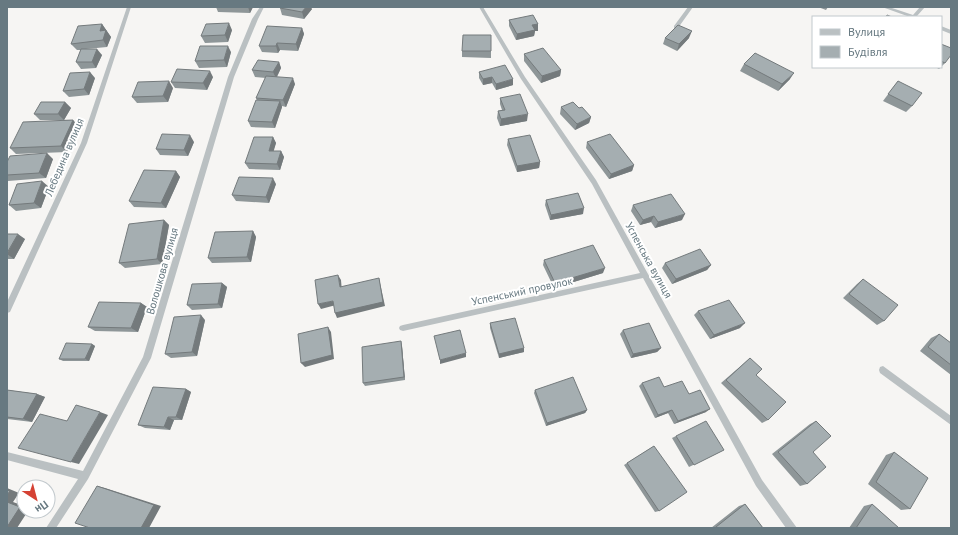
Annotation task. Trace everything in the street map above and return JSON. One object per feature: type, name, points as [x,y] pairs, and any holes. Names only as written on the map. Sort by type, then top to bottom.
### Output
[{"type":"street","name":"Лебедина вулиця","points":[[7,310],[84,143],[129,7]]},
{"type":"street","name":"Волошкова вулиця","points":[[51,528],[85,476],[148,358],[231,77],[255,18],[262,7]]},
{"type":"street","name":"Успенська вулиця","points":[[481,7],[523,78],[594,182],[759,483],[792,528]]},
{"type":"street","points":[[676,27],[691,7]]},
{"type":"street","points":[[884,7],[911,16]]},
{"type":"street","points":[[915,16],[923,7]]},
{"type":"street","name":"Успенський провулок","points":[[403,328],[645,275]]},
{"type":"street","points":[[883,370],[951,421]]},
{"type":"street","points":[[7,456],[85,476]]},
{"type":"building","points":[[306,7],[302,12],[280,8]]},
{"type":"building","points":[[533,15],[538,24],[532,25],[535,30],[517,34],[509,20]]},
{"type":"building","points":[[229,23],[225,35],[201,36],[206,24]]},
{"type":"building","points":[[102,24],[100,31],[106,30],[103,40],[71,44],[78,26]]},
{"type":"building","points":[[678,25],[692,31],[679,44],[665,38]]},
{"type":"building","points":[[267,26],[302,28],[296,44],[277,43],[276,46],[259,46]]},
{"type":"building","points":[[463,35],[491,35],[491,51],[462,51]]},
{"type":"building","points":[[942,44],[951,48],[951,55],[945,63],[942,62]]},
{"type":"building","points":[[200,46],[228,46],[224,60],[195,61]]},
{"type":"building","points":[[543,48],[561,70],[542,76],[524,54]]},
{"type":"building","points":[[81,49],[97,49],[92,62],[76,62]]},
{"type":"building","points":[[755,53],[794,73],[782,84],[744,64]]},
{"type":"building","points":[[258,60],[279,62],[273,72],[252,70]]},
{"type":"building","points":[[505,65],[513,79],[496,84],[492,77],[483,79],[479,72]]},
{"type":"building","points":[[177,69],[210,71],[203,83],[171,82]]},
{"type":"building","points":[[90,72],[84,89],[63,91],[70,73]]},
{"type":"building","points":[[266,76],[293,78],[283,100],[256,98]]},
{"type":"building","points":[[169,81],[163,96],[132,97],[138,82]]},
{"type":"building","points":[[898,81],[922,93],[912,106],[888,94]]},
{"type":"building","points":[[520,94],[528,114],[501,119],[498,111],[505,110],[500,98]]},
{"type":"building","points":[[256,100],[280,101],[272,122],[248,121]]},
{"type":"building","points":[[41,102],[65,102],[58,114],[34,114]]},
{"type":"building","points":[[573,102],[579,108],[582,107],[591,117],[577,124],[561,107]]},
{"type":"building","points":[[73,120],[61,146],[10,148],[23,122]]},
{"type":"building","points":[[162,134],[190,135],[184,150],[156,149]]},
{"type":"building","points":[[610,134],[634,165],[611,174],[587,142]]},
{"type":"building","points":[[530,135],[540,162],[517,166],[508,139]]},
{"type":"building","points":[[254,137],[273,137],[269,151],[281,151],[277,164],[245,163]]},
{"type":"building","points":[[47,153],[39,173],[7,175],[7,162],[10,156]]},
{"type":"building","points":[[144,170],[176,171],[161,203],[129,201]]},
{"type":"building","points":[[239,177],[273,178],[266,197],[232,195]]},
{"type":"building","points":[[42,181],[34,203],[9,205],[17,184]]},
{"type":"building","points":[[578,193],[584,208],[551,215],[546,200]]},
{"type":"building","points":[[671,194],[685,214],[658,222],[654,216],[643,220],[633,205]]},
{"type":"building","points":[[164,220],[157,259],[119,263],[129,224]]},
{"type":"building","points":[[253,231],[247,257],[208,258],[215,232]]},
{"type":"building","points":[[7,234],[18,234],[7,253]]},
{"type":"building","points":[[593,245],[605,268],[555,283],[544,260]]},
{"type":"building","points":[[700,249],[711,265],[676,279],[665,263]]},
{"type":"building","points":[[338,275],[340,287],[379,278],[383,302],[335,313],[333,301],[318,304],[315,280]]},
{"type":"building","points":[[863,279],[898,305],[884,321],[849,294]]},
{"type":"building","points":[[222,283],[218,304],[187,305],[192,284]]},
{"type":"building","points":[[729,300],[745,323],[714,335],[698,311]]},
{"type":"building","points":[[99,302],[141,303],[131,328],[88,327]]},
{"type":"building","points":[[201,315],[192,352],[165,354],[174,317]]},
{"type":"building","points":[[515,318],[524,348],[499,354],[490,323]]},
{"type":"building","points":[[649,323],[661,348],[633,354],[623,330]]},
{"type":"building","points":[[328,327],[332,355],[301,363],[298,334]]},
{"type":"building","points":[[460,330],[466,353],[440,360],[434,336]]},
{"type":"building","points":[[939,334],[951,343],[951,365],[928,347]]},
{"type":"building","points":[[401,341],[404,377],[363,383],[362,347]]},
{"type":"building","points":[[66,343],[92,344],[85,359],[59,359]]},
{"type":"building","points":[[750,358],[762,369],[756,375],[786,402],[768,420],[726,380]]},
{"type":"building","points":[[573,377],[587,410],[547,423],[535,390]]},
{"type":"building","points":[[659,377],[664,387],[682,381],[689,394],[700,390],[710,409],[678,421],[672,410],[658,415],[642,383]]},
{"type":"building","points":[[153,387],[186,389],[176,417],[168,417],[164,427],[138,425]]},
{"type":"building","points":[[7,390],[37,394],[23,419],[7,417]]},
{"type":"building","points":[[76,405],[100,412],[71,462],[18,448],[40,414],[67,421]]},
{"type":"building","points":[[706,421],[724,450],[694,465],[676,436]]},
{"type":"building","points":[[816,421],[831,436],[813,452],[826,467],[807,484],[778,452]]},
{"type":"building","points":[[654,446],[687,492],[659,511],[627,463]]},
{"type":"building","points":[[894,452],[928,478],[910,509],[876,482]]},
{"type":"building","points":[[97,486],[154,505],[141,528],[90,528],[75,523]]},
{"type":"building","points":[[7,502],[16,505],[16,513],[7,527]]},
{"type":"building","points":[[745,504],[763,528],[716,527]]},
{"type":"building","points":[[872,504],[899,528],[856,528]]}]
